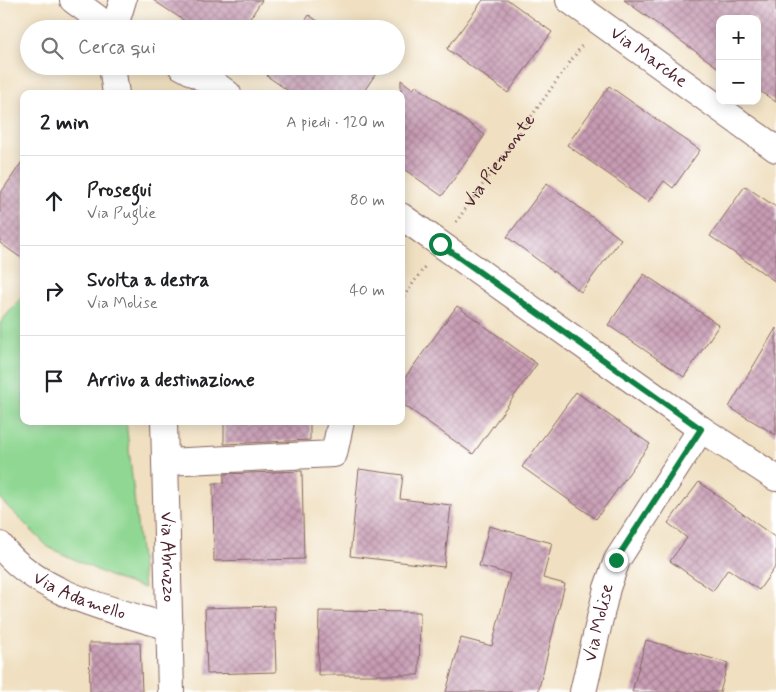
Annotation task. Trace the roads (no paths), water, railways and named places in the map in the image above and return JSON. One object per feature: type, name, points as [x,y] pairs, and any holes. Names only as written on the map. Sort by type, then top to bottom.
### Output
[{"type":"street","points":[[73,0],[101,20]]},
{"type":"street","points":[[116,20],[123,0]]},
{"type":"street","name":"Via Marche","points":[[569,0],[776,149]]},
{"type":"street","points":[[113,75],[115,90]]},
{"type":"street","points":[[198,75],[223,90]]},
{"type":"street","points":[[405,219],[701,429],[776,478]]},
{"type":"street","name":"Via Abruzzo","points":[[164,425],[171,692]]},
{"type":"street","points":[[165,462],[334,454],[339,425]]},
{"type":"street","name":"Via Molise","points":[[583,692],[607,588],[616,560],[701,429]]},
{"type":"street","name":"Via Adamello","points":[[0,545],[6,553],[42,582],[85,602],[170,627]]}]
